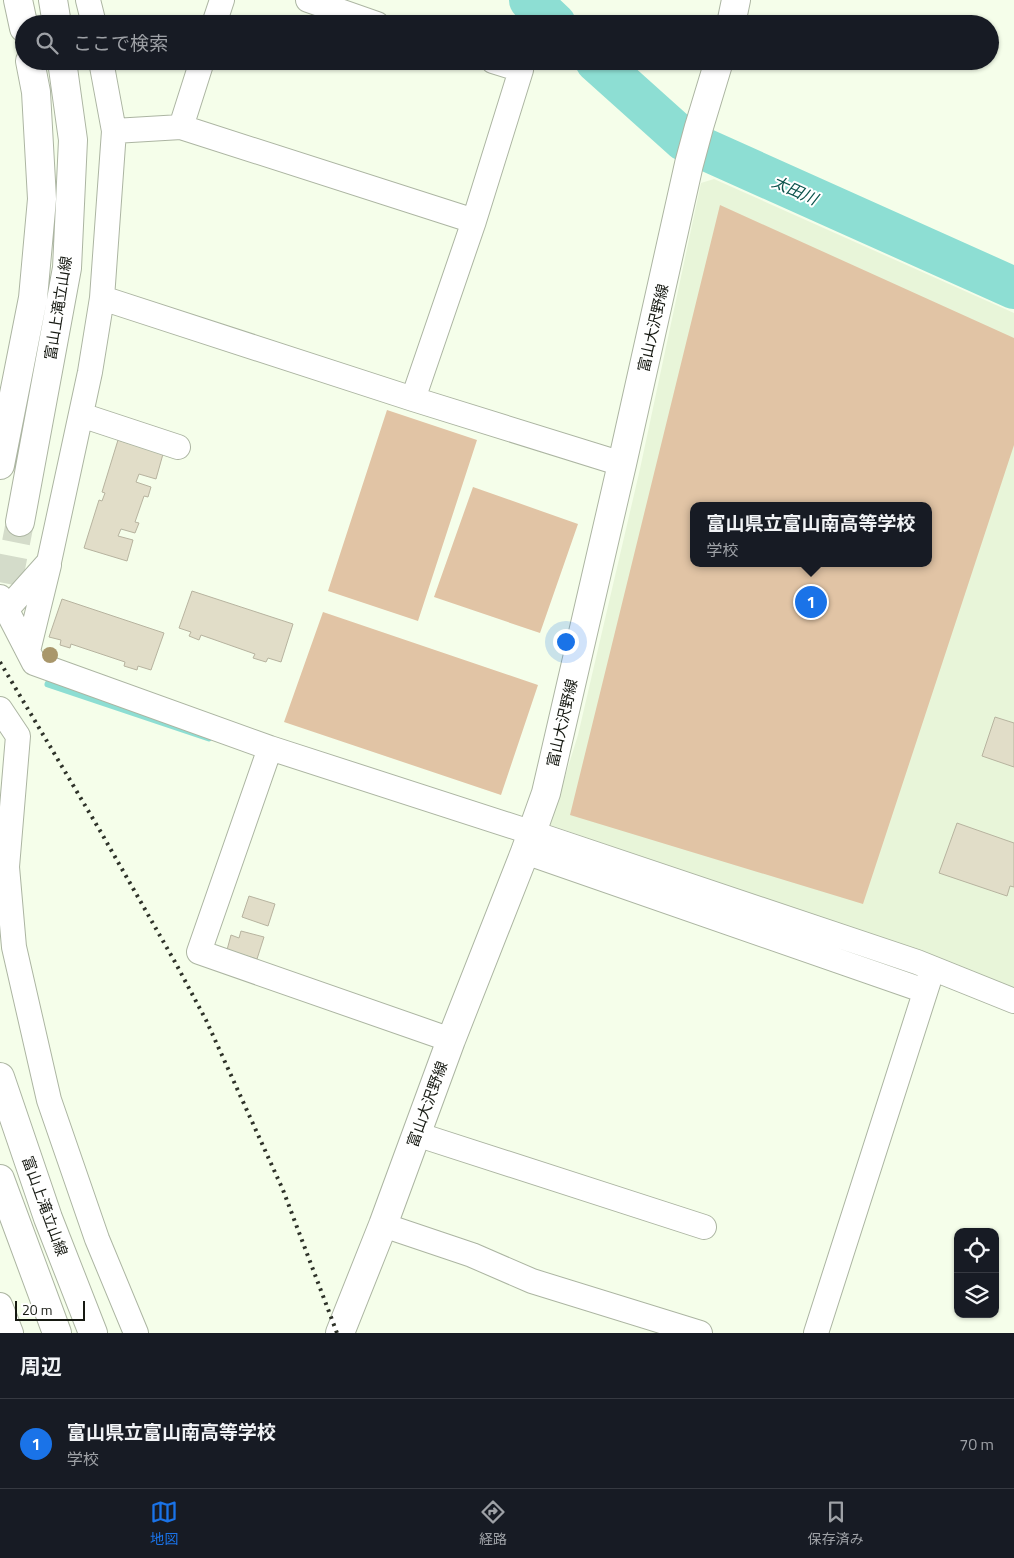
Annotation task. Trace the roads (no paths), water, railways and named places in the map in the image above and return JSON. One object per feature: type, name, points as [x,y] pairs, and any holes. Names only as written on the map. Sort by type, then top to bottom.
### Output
[{"type":"main road","points":[[18,0],[21,15]]},
{"type":"main road","points":[[53,0],[56,15]]},
{"type":"main road","points":[[733,15],[736,0]]},
{"type":"main road","name":"富山上滝立山線","points":[[0,465],[33,298],[42,199],[36,92],[32,70]]},
{"type":"main road","name":"富山上滝立山線","points":[[20,522],[67,268],[73,140],[63,70]]},
{"type":"main road","name":"富山大沢野線","points":[[340,1333],[383,1225],[451,1040],[546,794],[689,164],[716,70]]},
{"type":"main road","name":"富山上滝立山線","points":[[0,1077],[48,1218],[93,1333]]},
{"type":"main road","points":[[0,1179],[57,1333]]},
{"type":"street","points":[[88,0],[92,15]]},
{"type":"street","points":[[217,15],[222,0]]},
{"type":"street","points":[[308,0],[350,15]]},
{"type":"street","points":[[28,651],[81,414],[102,298],[114,131],[103,70]]},
{"type":"street","points":[[181,127],[199,70]]},
{"type":"street","points":[[414,399],[474,221],[521,70]]},
{"type":"street","points":[[114,131],[181,127],[474,221]]},
{"type":"street","points":[[102,298],[622,464]]},
{"type":"street","points":[[81,414],[178,447]]},
{"type":"street","points":[[49,562],[4,603],[34,663],[529,842],[925,991]]},
{"type":"street","points":[[0,708],[18,736],[7,867],[14,946],[49,1100],[97,1239],[136,1333]]},
{"type":"street","points":[[270,748],[199,952],[451,1040]]},
{"type":"street","points":[[529,842],[917,962],[1014,1001]]},
{"type":"street","points":[[816,1333],[933,969]]},
{"type":"street","points":[[416,1134],[704,1227]]},
{"type":"street","points":[[383,1225],[472,1255],[532,1281],[700,1333]]},
{"type":"street","points":[[0,1305],[11,1333]]},
{"type":"waterway","name":"太田川","points":[[530,0],[546,15]]},
{"type":"waterway","name":"太田川","points":[[606,70],[684,140],[1014,288]]},
{"type":"waterway","points":[[48,684],[209,738]]},
{"type":"tunnel","points":[[0,625],[20,522]]},
{"type":"railway","points":[[0,662],[102,834],[206,1020],[283,1190],[337,1333]]},
{"type":"place","name":"富山県立富山南高等学校","points":[[811,602]]}]
